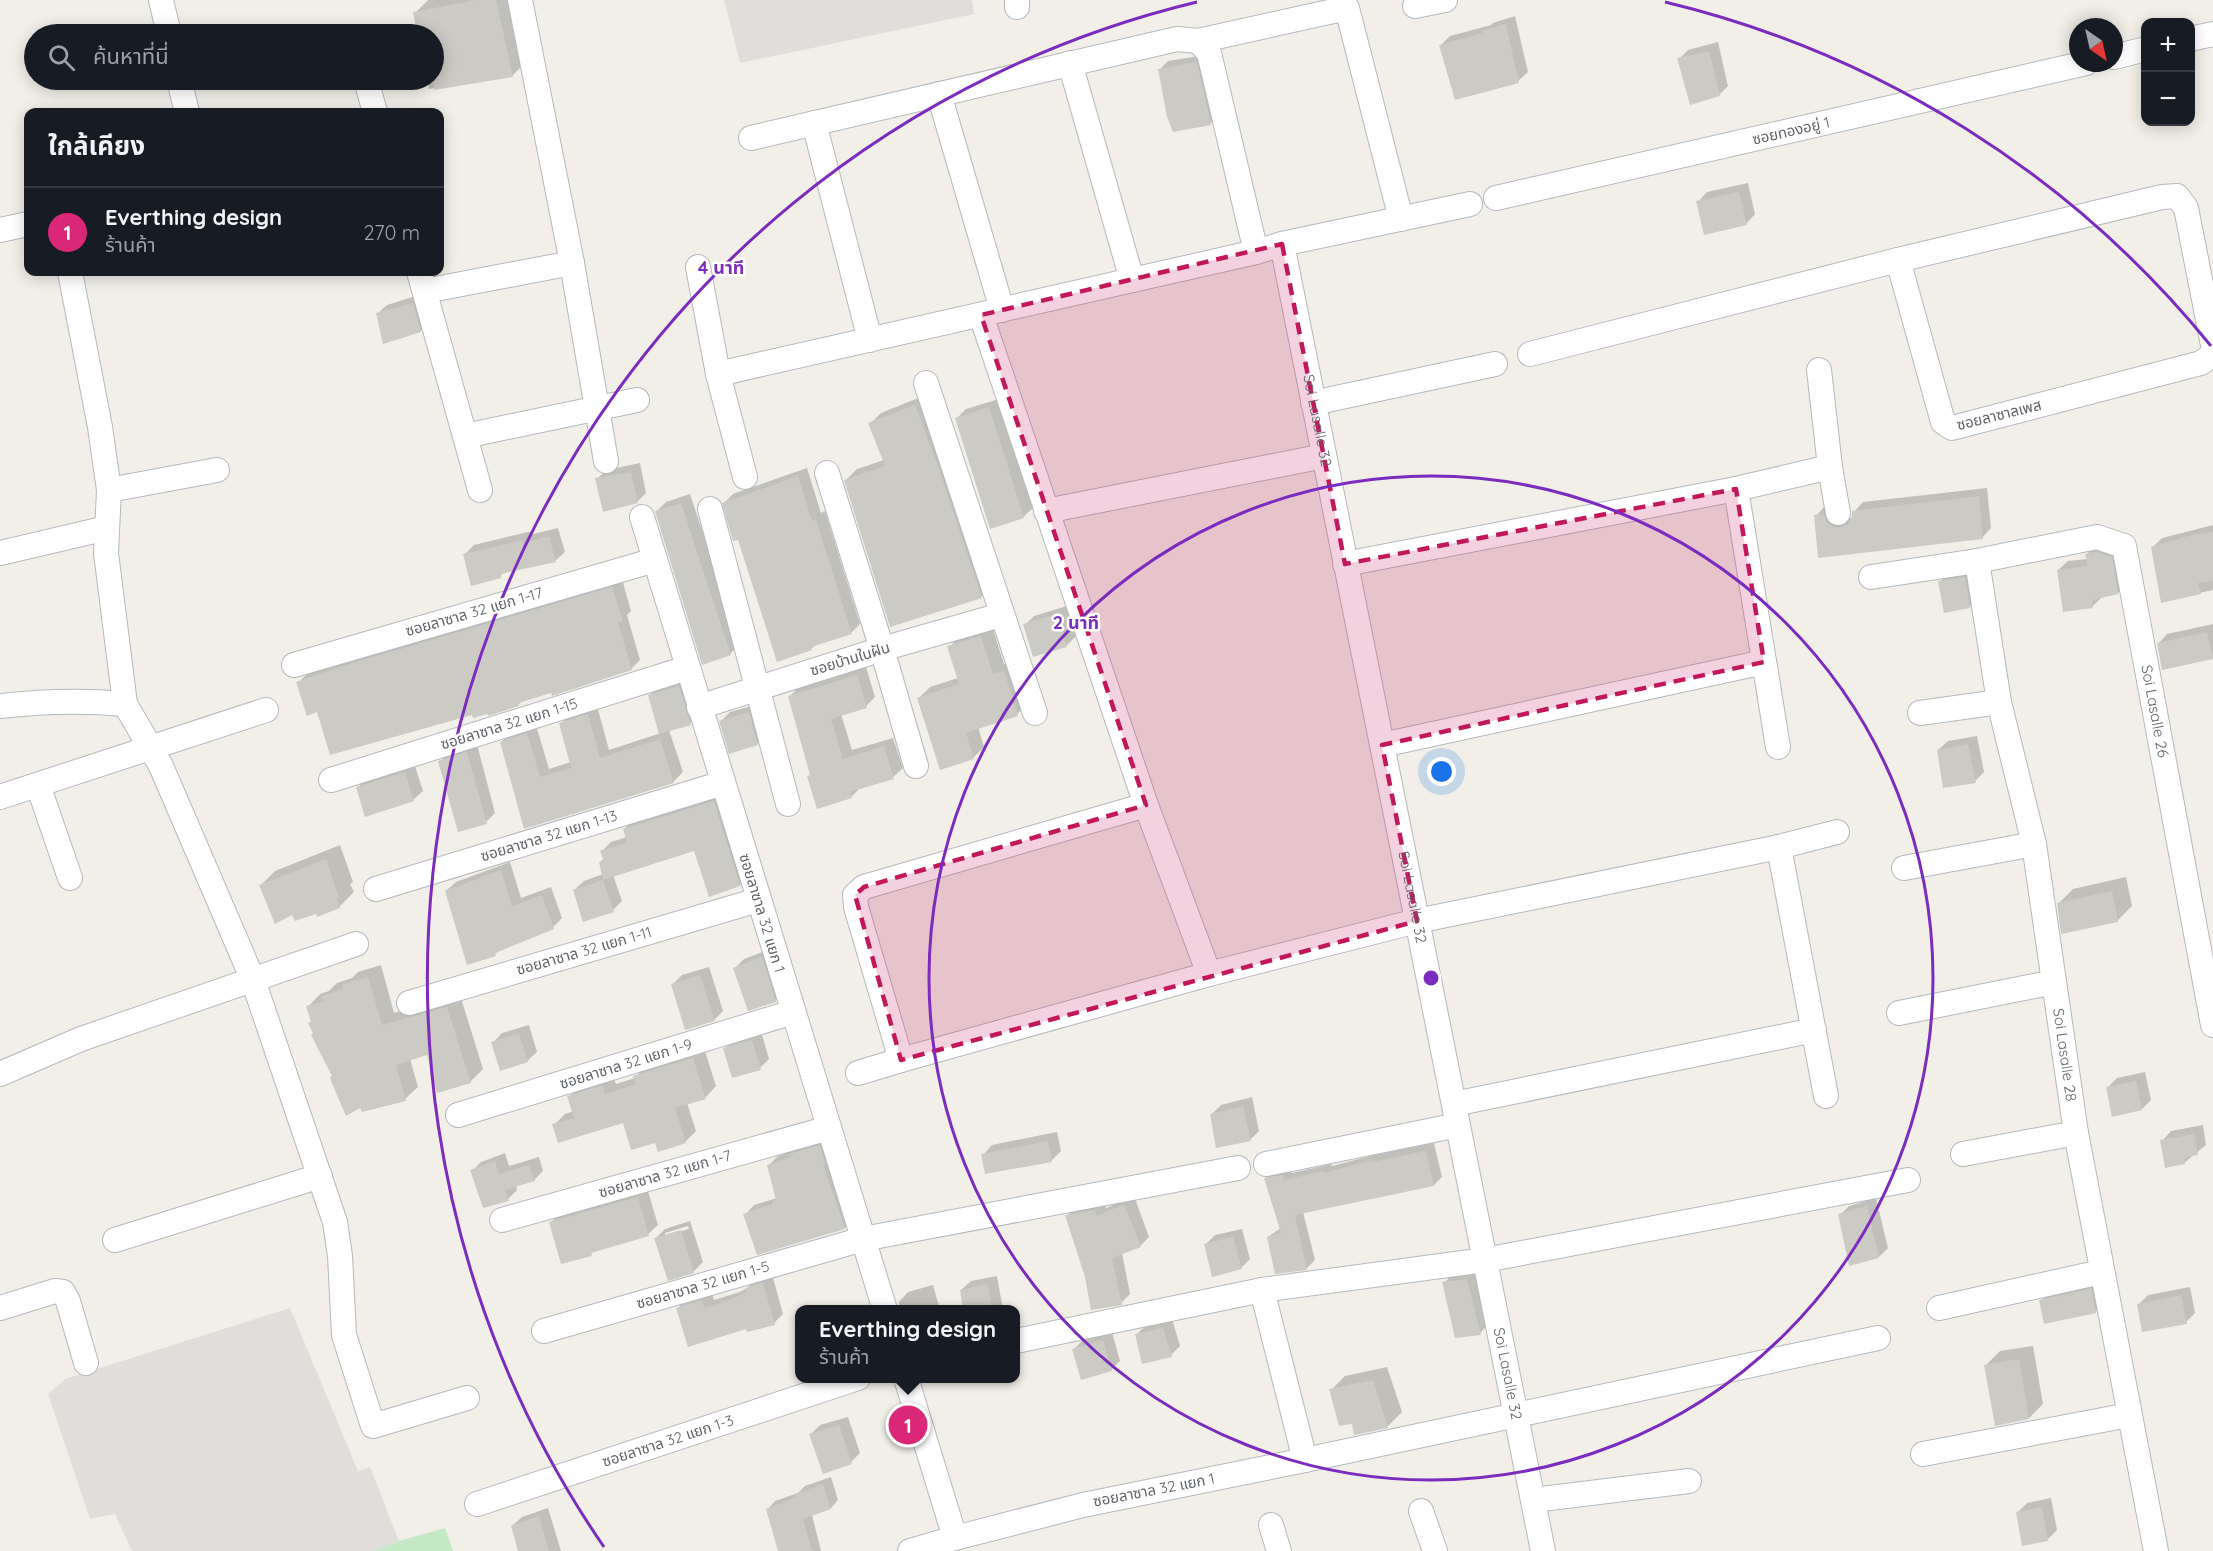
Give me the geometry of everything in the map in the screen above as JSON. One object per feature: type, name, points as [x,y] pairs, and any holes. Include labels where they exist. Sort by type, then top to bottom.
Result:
[{"type":"street","points":[[161,0],[167,24]]},
{"type":"street","points":[[520,0],[572,263],[606,461]]},
{"type":"street","points":[[1415,6],[1445,0]]},
{"type":"street","points":[[751,138],[1177,39],[1198,41],[1347,8],[1401,219]]},
{"type":"street","points":[[2195,38],[2213,34]]},
{"type":"street","points":[[1198,41],[1209,53],[1256,252]]},
{"type":"street","points":[[2123,55],[2141,50]]},
{"type":"street","points":[[1070,63],[1132,280]]},
{"type":"street","name":"ซอยทองอยู่ 1","points":[[1496,198],[2069,67]]},
{"type":"street","points":[[182,90],[186,108]]},
{"type":"street","points":[[369,90],[374,108]]},
{"type":"street","points":[[939,94],[991,313],[1046,511],[1146,805],[1209,974]]},
{"type":"street","points":[[814,123],[870,340]]},
{"type":"street","points":[[1530,354],[1898,260],[2162,197],[2177,196],[2186,208],[2206,273],[2213,345]]},
{"type":"street","points":[[718,374],[1256,252],[1281,244],[1470,204]]},
{"type":"street","points":[[0,230],[24,225]]},
{"type":"street","name":"Soi Lasalle 32","points":[[1281,244],[1543,1551]]},
{"type":"street","name":"ซอยลาซาลเพส","points":[[1898,260],[1943,422],[1952,428],[2201,363],[2212,355],[2213,350]]},
{"type":"street","points":[[480,490],[422,281],[572,263]]},
{"type":"street","points":[[698,267],[718,374],[745,477]]},
{"type":"street","points":[[71,276],[100,427],[109,490],[106,554],[125,704],[161,766],[253,980],[339,1238],[344,1335],[373,1426],[467,1398]]},
{"type":"street","points":[[1313,403],[1495,364]]},
{"type":"street","points":[[1819,370],[1830,467],[1838,513]]},
{"type":"street","points":[[926,383],[1035,713]]},
{"type":"street","points":[[465,436],[637,399]]},
{"type":"street","points":[[1046,511],[1324,456]]},
{"type":"street","points":[[1346,564],[1736,489],[1830,467]]},
{"type":"street","points":[[109,490],[217,470]]},
{"type":"street","points":[[827,473],[916,766]]},
{"type":"street","points":[[1736,489],[1778,747]]},
{"type":"street","points":[[710,509],[788,804]]},
{"type":"street","name":"ซอยลาซาล 32 แยก 1","points":[[642,517],[883,1305]]},
{"type":"street","points":[[0,553],[107,528]]},
{"type":"street","name":"Soi Lasalle 26","points":[[1977,561],[2097,537],[2124,546],[2213,1025]]},
{"type":"street","name":"ซอยลาซาล 32 แยก 1-17","points":[[294,665],[655,560]]},
{"type":"street","points":[[1871,577],[1977,561]]},
{"type":"street","name":"Soi Lasalle 28","points":[[1977,561],[1999,702],[2034,844],[2076,1133],[2156,1551]]},
{"type":"street","name":"ซอยบ้านในฝัน","points":[[699,707],[882,649],[1001,615]]},
{"type":"street","points":[[1382,745],[1764,662]]},
{"type":"street","name":"ซอยลาซาล 32 แยก 1-15","points":[[331,780],[687,668]]},
{"type":"street","points":[[0,706],[42,701],[80,700],[125,704]]},
{"type":"street","points":[[1920,713],[1999,702]]},
{"type":"street","points":[[0,797],[266,710]]},
{"type":"street","name":"ซอยลาซาล 32 แยก 1-13","points":[[376,890],[723,783]]},
{"type":"street","points":[[38,785],[70,878]]},
{"type":"street","points":[[901,1060],[856,907],[855,894],[864,887],[1146,805]]},
{"type":"street","points":[[858,1073],[1209,974],[1417,921],[1779,847],[1837,832]]},
{"type":"street","points":[[1904,868],[2034,844]]},
{"type":"street","points":[[1779,847],[1826,1096]]},
{"type":"street","name":"ซอยลาซาล 32 แยก 1-11","points":[[409,1002],[758,900]]},
{"type":"street","points":[[0,1074],[81,1039],[356,944]]},
{"type":"street","points":[[1899,1013],[2054,982]]},
{"type":"street","name":"ซอยลาซาล 32 แยก 1-9","points":[[458,1115],[793,1012]]},
{"type":"street","points":[[1266,1164],[1456,1115],[1814,1030]]},
{"type":"street","name":"ซอยลาซาล 32 แยก 1-7","points":[[502,1220],[829,1128]]},
{"type":"street","points":[[1963,1154],[2076,1133]]},
{"type":"street","name":"ซอยลาซาล 32 แยก 1-5","points":[[544,1330],[863,1239],[1238,1168]]},
{"type":"street","points":[[115,1240],[320,1176]]},
{"type":"street","points":[[1020,1340],[1262,1290],[1485,1260],[1908,1180]]},
{"type":"street","points":[[1939,1308],[2101,1272]]},
{"type":"street","points":[[1262,1290],[1305,1460]]},
{"type":"street","points":[[0,1308],[55,1291],[63,1292],[68,1300],[86,1363]]},
{"type":"street","name":"ซอยลาซาล 32 แยก 1","points":[[912,1551],[1083,1504],[1305,1460],[1878,1338]]},
{"type":"street","name":"ซอยลาซาล 32 แยก 1-3","points":[[477,1504],[843,1383]]},
{"type":"street","points":[[908,1383],[955,1538]]},
{"type":"street","points":[[1923,1454],[2129,1415]]},
{"type":"street","points":[[1533,1500],[1689,1481]]},
{"type":"street","points":[[1421,1511],[1435,1551]]},
{"type":"street","points":[[1271,1525],[1279,1551]]},
{"type":"highlighted area","points":[[1282,244],[1345,564],[1736,489],[1764,662],[1382,745],[1417,921],[901,1060],[855,895],[864,887],[1146,805],[981,315]]},
{"type":"shaded area","points":[[724,0],[972,0],[974,14],[740,63]]},
{"type":"shaded area","points":[[290,1308],[358,1471],[370,1467],[399,1541],[375,1551],[132,1551],[115,1514],[90,1519],[48,1394],[65,1379]]},
{"type":"green space","points":[[445,1528],[453,1551],[375,1551],[399,1541]]},
{"type":"building","points":[[477,0],[496,0],[513,77],[444,88],[444,24],[415,24],[413,12]]},
{"type":"building","points":[[1506,24],[1519,83],[1455,100],[1439,45]]},
{"type":"building","points":[[1709,51],[1720,96],[1690,105],[1677,58]]},
{"type":"building","points":[[1197,62],[1211,125],[1173,132],[1167,117],[1158,69]]},
{"type":"building","points":[[1739,192],[1747,225],[1704,235],[1696,201]]},
{"type":"building","points":[[413,303],[421,332],[383,344],[376,313]]},
{"type":"building","points":[[915,405],[982,598],[890,627],[844,480],[885,466],[868,423]]},
{"type":"building","points":[[989,407],[1024,518],[990,529],[955,418]]},
{"type":"building","points":[[631,472],[638,503],[603,512],[595,478]]},
{"type":"building","points":[[798,476],[812,521],[816,520],[852,634],[811,647],[812,650],[777,662],[738,540],[733,541],[722,503]]},
{"type":"building","points":[[1979,496],[1983,539],[1818,558],[1814,515],[1824,514],[1827,523],[1840,527],[1848,524],[1852,511]]},
{"type":"building","points":[[681,503],[731,655],[702,665],[655,511]]},
{"type":"building","points":[[2213,532],[2213,581],[2198,583],[2201,594],[2161,603],[2151,547],[2195,534]]},
{"type":"building","points":[[549,536],[556,562],[500,574],[501,578],[471,586],[463,554]]},
{"type":"building","points":[[2096,552],[2112,557],[2118,594],[2092,600],[2093,608],[2063,612],[2057,570],[2088,566],[2085,554]]},
{"type":"building","points":[[1965,577],[1970,608],[1944,613],[1938,581]]},
{"type":"building","points":[[612,587],[623,621],[618,623],[632,670],[552,696],[551,693],[518,703],[519,706],[488,716],[487,714],[473,718],[472,715],[330,755],[317,712],[307,716],[296,682]]},
{"type":"building","points":[[1058,614],[1067,647],[1033,657],[1023,624]]},
{"type":"building","points":[[2207,632],[2213,659],[2162,670],[2157,643]]},
{"type":"building","points":[[981,636],[993,674],[1004,671],[1018,716],[966,733],[974,759],[940,770],[917,698],[959,684],[947,646]]},
{"type":"building","points":[[857,675],[867,708],[831,719],[843,759],[884,746],[894,779],[850,792],[852,798],[817,809],[788,696]]},
{"type":"building","points":[[679,686],[691,725],[659,734],[648,695]]},
{"type":"building","points":[[749,712],[758,745],[729,754],[719,721]]},
{"type":"building","points":[[588,714],[600,758],[660,739],[674,783],[524,829],[500,742],[527,733],[540,777],[571,768],[559,723]]},
{"type":"building","points":[[1968,744],[1976,783],[1943,788],[1937,750]]},
{"type":"building","points":[[467,752],[487,824],[458,832],[438,761]]},
{"type":"building","points":[[405,772],[414,801],[365,817],[356,787]]},
{"type":"building","points":[[714,801],[740,886],[709,897],[694,851],[603,880],[599,862],[604,861],[600,851],[627,842],[623,829]]},
{"type":"building","points":[[326,859],[340,908],[317,917],[316,914],[295,921],[292,915],[275,924],[259,885]]},
{"type":"building","points":[[501,870],[512,906],[542,895],[554,929],[495,953],[496,956],[467,965],[445,891]]},
{"type":"building","points":[[603,880],[614,912],[583,922],[573,890]]},
{"type":"building","points":[[2112,891],[2118,922],[2061,934],[2057,903]]},
{"type":"building","points":[[762,957],[776,1002],[748,1011],[733,968]]},
{"type":"building","points":[[700,975],[715,1021],[685,1030],[671,984]]},
{"type":"building","points":[[368,977],[382,1025],[447,1007],[471,1083],[437,1093],[427,1055],[396,1065],[406,1101],[362,1112],[360,1108],[346,1116],[331,1081],[332,1076],[311,1035],[313,1033],[308,1023],[311,1022],[306,1006],[323,1001],[322,996],[342,989],[343,984]]},
{"type":"building","points":[[519,1033],[528,1062],[500,1071],[491,1042]]},
{"type":"building","points":[[752,1040],[761,1070],[732,1078],[723,1048]]},
{"type":"building","points":[[693,1058],[706,1099],[675,1108],[686,1143],[658,1152],[655,1143],[631,1150],[623,1123],[558,1143],[552,1124],[574,1118],[567,1096],[603,1085],[605,1094],[636,1084],[633,1076]]},
{"type":"building","points":[[2136,1081],[2142,1110],[2112,1117],[2106,1087]]},
{"type":"building","points":[[1243,1106],[1251,1141],[1216,1148],[1210,1114]]},
{"type":"building","points":[[2194,1134],[2198,1155],[2184,1158],[2185,1164],[2165,1168],[2160,1140]]},
{"type":"building","points":[[1048,1141],[1052,1162],[985,1174],[981,1154]]},
{"type":"building","points":[[820,1145],[825,1164],[823,1165],[845,1229],[757,1255],[743,1214],[773,1204],[772,1201],[776,1200],[767,1165],[790,1157],[789,1154]]},
{"type":"building","points":[[1426,1151],[1434,1186],[1295,1215],[1307,1270],[1275,1274],[1267,1237],[1281,1233],[1264,1178],[1283,1175],[1284,1180],[1323,1171],[1324,1173],[1372,1160],[1372,1162]]},
{"type":"building","points":[[495,1161],[499,1174],[529,1165],[535,1181],[505,1190],[509,1201],[483,1208],[470,1170]]},
{"type":"building","points":[[638,1197],[649,1236],[561,1264],[549,1222]]},
{"type":"building","points":[[1124,1204],[1141,1247],[1112,1258],[1122,1305],[1091,1310],[1085,1277],[1065,1215],[1095,1210],[1097,1216]]},
{"type":"building","points":[[1867,1206],[1879,1258],[1849,1266],[1838,1214]]},
{"type":"building","points":[[681,1230],[694,1273],[668,1281],[654,1238]]},
{"type":"building","points":[[1233,1237],[1242,1269],[1212,1277],[1204,1244]]},
{"type":"building","points":[[1467,1279],[1481,1335],[1455,1338],[1442,1282]]},
{"type":"building","points":[[763,1283],[775,1325],[747,1332],[746,1329],[688,1347],[676,1308],[702,1300],[705,1308],[747,1292],[745,1288]]},
{"type":"building","points":[[988,1284],[991,1305],[962,1305],[960,1290]]},
{"type":"building","points":[[2091,1289],[2096,1313],[2044,1324],[2039,1300]]},
{"type":"building","points":[[2181,1295],[2187,1324],[2142,1332],[2137,1304]]},
{"type":"building","points":[[1163,1328],[1172,1357],[1142,1364],[1135,1334]]},
{"type":"building","points":[[1103,1340],[1112,1371],[1081,1380],[1072,1349]]},
{"type":"building","points":[[2019,1359],[2029,1419],[1995,1426],[1984,1365]]},
{"type":"building","points":[[1373,1380],[1388,1428],[1354,1435],[1352,1424],[1339,1426],[1329,1389]]},
{"type":"building","points":[[839,1425],[852,1464],[823,1474],[809,1434]]},
{"type":"building","points":[[823,1484],[831,1509],[803,1519],[812,1551],[778,1551],[766,1509],[796,1497],[795,1494]]},
{"type":"building","points":[[2042,1507],[2048,1541],[2022,1546],[2016,1512]]},
{"type":"building","points":[[539,1516],[549,1551],[518,1551],[511,1526]]},
{"type":"place","name":"Everthing design","points":[[908,1425]]}]
